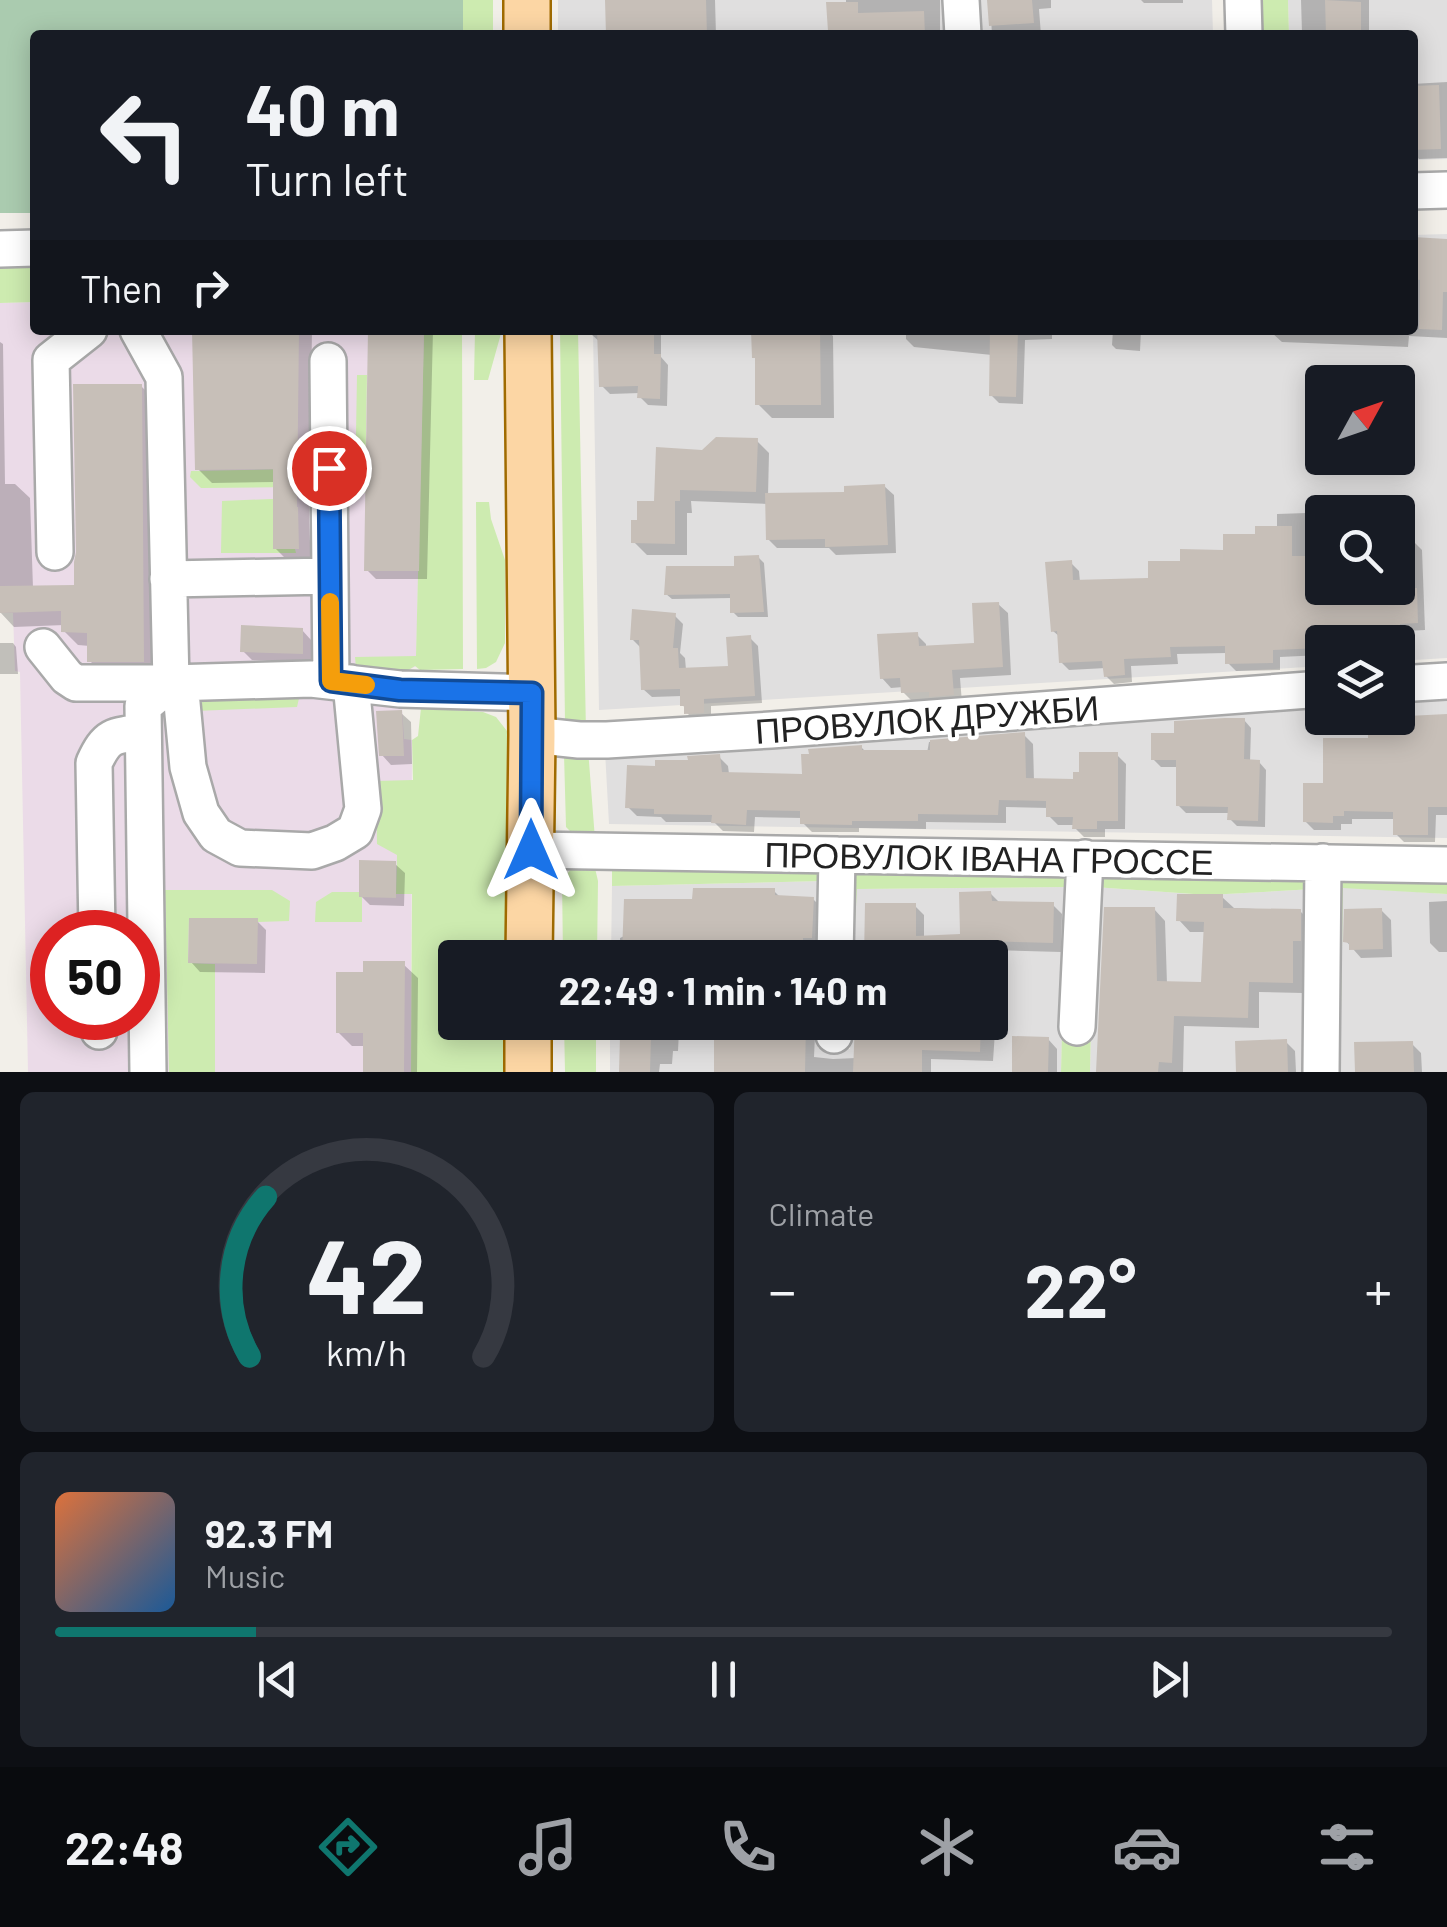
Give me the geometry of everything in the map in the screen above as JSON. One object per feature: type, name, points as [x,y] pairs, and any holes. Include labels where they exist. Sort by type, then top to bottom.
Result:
[{"type":"main road","points":[[526,0],[527,30]]},
{"type":"main road","points":[[528,335],[532,714],[529,940]]},
{"type":"main road","points":[[528,1040],[528,1072]]},
{"type":"street","points":[[962,0],[963,30]]},
{"type":"street","points":[[1243,0],[1244,30]]},
{"type":"street","points":[[1418,191],[1447,190]]},
{"type":"street","points":[[0,249],[30,248]]},
{"type":"street","points":[[55,552],[51,360],[83,335]]},
{"type":"street","points":[[141,335],[164,377],[168,579],[175,682],[188,767],[201,813],[216,835],[240,848],[312,851],[354,831],[363,808],[341,682],[330,576],[328,361]]},
{"type":"street","points":[[168,579],[330,576]]},
{"type":"street","points":[[43,647],[67,678],[76,682],[311,678],[341,682]]},
{"type":"street","points":[[1415,683],[1447,681]]},
{"type":"street","points":[[148,1072],[142,706],[175,682]]},
{"type":"street","name":"ПРОВУЛОК ДРУЖБИ","points":[[341,682],[532,714],[579,740],[770,730],[1305,690]]},
{"type":"street","points":[[97,910],[94,763],[103,744],[114,735],[143,733]]},
{"type":"street","name":"ПРОВУЛОК ІВАНА ГРОССЕ","points":[[531,850],[1447,865]]},
{"type":"street","points":[[836,940],[837,855]]},
{"type":"street","points":[[1077,1027],[1085,858]]},
{"type":"street","points":[[1321,1072],[1323,862]]},
{"type":"shaded area","points":[[558,0],[951,0],[953,30],[558,30]]},
{"type":"shaded area","points":[[973,0],[1212,0],[1213,30],[973,30]]},
{"type":"shaded area","points":[[1288,0],[1447,0],[1447,159],[1418,160],[1418,30],[1289,30]]},
{"type":"shaded area","points":[[1447,234],[1447,658],[1415,660],[1415,625],[1305,625],[1305,667],[599,710],[593,335],[1418,335],[1418,235]]},
{"type":"shaded area","points":[[30,302],[30,335],[424,335],[416,666],[400,675],[404,739],[412,740],[411,1072],[28,1072],[20,672],[15,671],[13,613],[0,613],[0,303]]},
{"type":"shaded area","points":[[1447,691],[1447,838],[609,824],[605,751],[1305,701],[1305,735],[1415,735],[1415,693]]},
{"type":"shaded area","points":[[823,881],[821,940],[611,940],[612,886]]},
{"type":"shaded area","points":[[1067,887],[1061,1072],[610,1072],[610,1040],[818,1040],[818,1048],[850,1049],[850,1040],[1008,1040],[1008,940],[854,940],[856,889]]},
{"type":"shaded area","points":[[1094,887],[1208,895],[1315,889],[1310,1072],[1090,1072]]},
{"type":"shaded area","points":[[1343,887],[1447,894],[1447,1072],[1340,1072]]},
{"type":"green space","points":[[0,0],[463,0],[463,30],[30,30],[30,213],[0,213]]},
{"type":"green space","points":[[463,0],[493,0],[493,30],[463,30]]},
{"type":"green space","points":[[1253,0],[1288,0],[1289,30],[1254,30]]},
{"type":"green space","points":[[30,261],[30,302],[0,303],[0,263]]},
{"type":"green space","points":[[424,335],[462,335],[463,669],[420,670],[415,666],[400,675],[356,668],[355,657],[416,656]]},
{"type":"green space","points":[[475,335],[501,335],[488,380],[474,380]]},
{"type":"green space","points":[[560,335],[578,335],[586,731],[565,722]]},
{"type":"green space","points":[[357,375],[367,375],[365,493],[355,492]]},
{"type":"green space","points":[[297,469],[298,481],[292,487],[201,488],[190,477],[191,471]]},
{"type":"green space","points":[[295,498],[295,507],[273,508],[273,548],[295,549],[296,553],[221,553],[222,501]]},
{"type":"green space","points":[[476,502],[489,502],[505,560],[505,643],[496,662],[477,669]]},
{"type":"green space","points":[[300,694],[297,707],[195,711],[199,700]]},
{"type":"green space","points":[[421,708],[483,712],[496,717],[507,731],[506,940],[438,940],[438,1040],[505,1040],[505,1072],[411,1072],[412,894],[396,894],[397,855],[377,844],[376,781],[413,780],[412,740],[418,736]]},
{"type":"green space","points":[[588,749],[595,839],[577,838],[566,827],[564,754]]},
{"type":"green space","points":[[594,864],[598,881],[597,940],[563,940],[562,880],[572,868]]},
{"type":"green space","points":[[612,867],[817,867],[827,874],[822,881],[612,886]]},
{"type":"green space","points":[[855,867],[1320,877],[1314,889],[1208,895],[1094,887],[1090,1072],[1061,1072],[1066,887],[857,889],[854,940],[843,940],[844,877]]},
{"type":"green space","points":[[1347,878],[1447,879],[1447,894],[1343,888],[1340,1072],[1335,1072],[1333,892]]},
{"type":"green space","points":[[165,890],[272,890],[290,901],[289,921],[189,918],[188,963],[215,964],[215,1072],[169,1072]]},
{"type":"green space","points":[[332,892],[359,892],[362,922],[315,922],[316,902]]},
{"type":"green space","points":[[564,1040],[596,1040],[596,1072],[565,1072]]},
{"type":"building","points":[[605,0],[706,0],[707,30],[606,30]]},
{"type":"building","points":[[987,0],[1032,0],[1034,23],[989,26]]},
{"type":"building","points":[[1325,0],[1361,2],[1361,30],[1326,30]]},
{"type":"building","points":[[826,2],[858,2],[858,13],[924,11],[925,30],[828,30]]},
{"type":"building","points":[[1439,85],[1441,149],[1418,150],[1418,86]]},
{"type":"building","points":[[1418,237],[1447,239],[1442,330],[1419,329]]},
{"type":"building","points":[[192,335],[299,335],[299,549],[273,549],[273,469],[195,470]]},
{"type":"building","points":[[368,335],[424,335],[419,571],[364,571]]},
{"type":"building","points":[[597,335],[654,335],[654,354],[661,354],[660,399],[637,398],[638,386],[599,387]]},
{"type":"building","points":[[751,335],[820,335],[821,405],[755,405]]},
{"type":"building","points":[[990,335],[1018,335],[1016,397],[989,396]]},
{"type":"building","points":[[73,384],[142,384],[144,662],[87,662],[87,633],[61,632],[61,611],[0,613],[0,586],[74,585]]},
{"type":"building","points":[[716,437],[758,438],[756,492],[680,490],[680,501],[675,501],[675,544],[631,543],[631,520],[637,520],[637,501],[654,501],[656,447],[702,450]]},
{"type":"building","points":[[885,484],[888,545],[825,547],[825,539],[766,540],[765,493],[844,492],[844,486]]},
{"type":"building","points":[[1255,526],[1292,526],[1292,556],[1305,556],[1305,605],[1415,605],[1417,588],[1418,623],[1305,625],[1305,649],[1273,650],[1273,663],[1225,664],[1225,646],[1170,647],[1171,657],[1124,659],[1125,675],[1104,677],[1102,661],[1059,663],[1057,631],[1051,632],[1045,562],[1072,560],[1073,580],[1148,578],[1148,561],[1180,561],[1180,549],[1223,550],[1223,534],[1255,534]]},
{"type":"building","points":[[759,555],[764,612],[730,613],[730,594],[664,595],[666,566],[734,566],[734,556]]},
{"type":"building","points":[[999,602],[1003,667],[952,670],[954,695],[901,693],[900,678],[880,679],[877,634],[918,632],[919,646],[974,643],[972,603]]},
{"type":"building","points":[[632,609],[676,613],[673,648],[678,648],[679,668],[728,666],[726,637],[751,635],[755,696],[704,699],[704,713],[684,714],[680,689],[641,690],[639,640],[630,640]]},
{"type":"building","points":[[241,625],[303,628],[303,654],[240,652]]},
{"type":"building","points":[[402,710],[404,756],[379,756],[376,711]]},
{"type":"building","points":[[1447,714],[1447,807],[1428,807],[1428,835],[1393,835],[1393,812],[1344,811],[1344,816],[1333,816],[1333,823],[1303,822],[1303,783],[1323,783],[1323,738],[1415,735],[1415,716]]},
{"type":"building","points":[[1245,718],[1244,759],[1260,760],[1258,821],[1227,820],[1228,807],[1176,806],[1176,760],[1151,760],[1151,733],[1174,733],[1174,721]]},
{"type":"building","points":[[1025,732],[1026,778],[1073,779],[1073,772],[1079,772],[1079,752],[1118,752],[1118,821],[1097,821],[1097,829],[1072,829],[1073,817],[1046,817],[1046,801],[999,800],[998,815],[918,814],[918,821],[852,821],[852,825],[800,824],[800,811],[747,810],[746,825],[711,823],[712,815],[654,814],[654,809],[625,808],[627,765],[655,766],[655,760],[688,760],[687,756],[720,754],[722,772],[802,774],[801,754],[809,754],[808,749],[862,745],[862,750],[930,750],[930,740]]},
{"type":"building","points":[[359,860],[396,861],[396,898],[359,897]]},
{"type":"building","points":[[693,888],[775,888],[775,895],[814,897],[812,938],[623,940],[624,899],[692,899]]},
{"type":"building","points":[[991,891],[992,901],[1054,902],[1053,943],[864,940],[865,903],[916,903],[916,936],[960,934],[959,892]]},
{"type":"building","points":[[1177,894],[1223,894],[1223,908],[1301,909],[1301,941],[1293,941],[1293,983],[1249,982],[1248,1018],[1174,1016],[1172,1063],[1159,1062],[1158,1072],[1096,1072],[1104,907],[1155,907],[1157,981],[1201,982],[1204,922],[1176,921]]},
{"type":"building","points":[[1382,908],[1383,949],[1349,950],[1349,943],[1343,942],[1344,909]]},
{"type":"building","points":[[189,918],[258,918],[257,964],[188,963]]},
{"type":"building","points":[[363,961],[405,961],[404,1072],[363,1072],[363,1033],[336,1033],[336,972],[363,972]]},
{"type":"building","points":[[1012,1036],[1049,1037],[1048,1072],[1012,1072]]},
{"type":"building","points":[[1287,1039],[1288,1072],[1236,1072],[1235,1041]]},
{"type":"building","points":[[620,1040],[651,1040],[650,1072],[619,1072]]},
{"type":"building","points":[[714,1040],[806,1040],[805,1072],[714,1072]]},
{"type":"building","points":[[854,1040],[980,1040],[980,1052],[922,1050],[922,1072],[853,1072]]},
{"type":"building","points":[[1413,1041],[1414,1072],[1355,1072],[1354,1042]]},
{"type":"slow traffic","points":[[330,602],[331,681],[366,685]]},
{"type":"route","points":[[329,468],[331,681],[400,690],[532,693],[531,850]]}]
